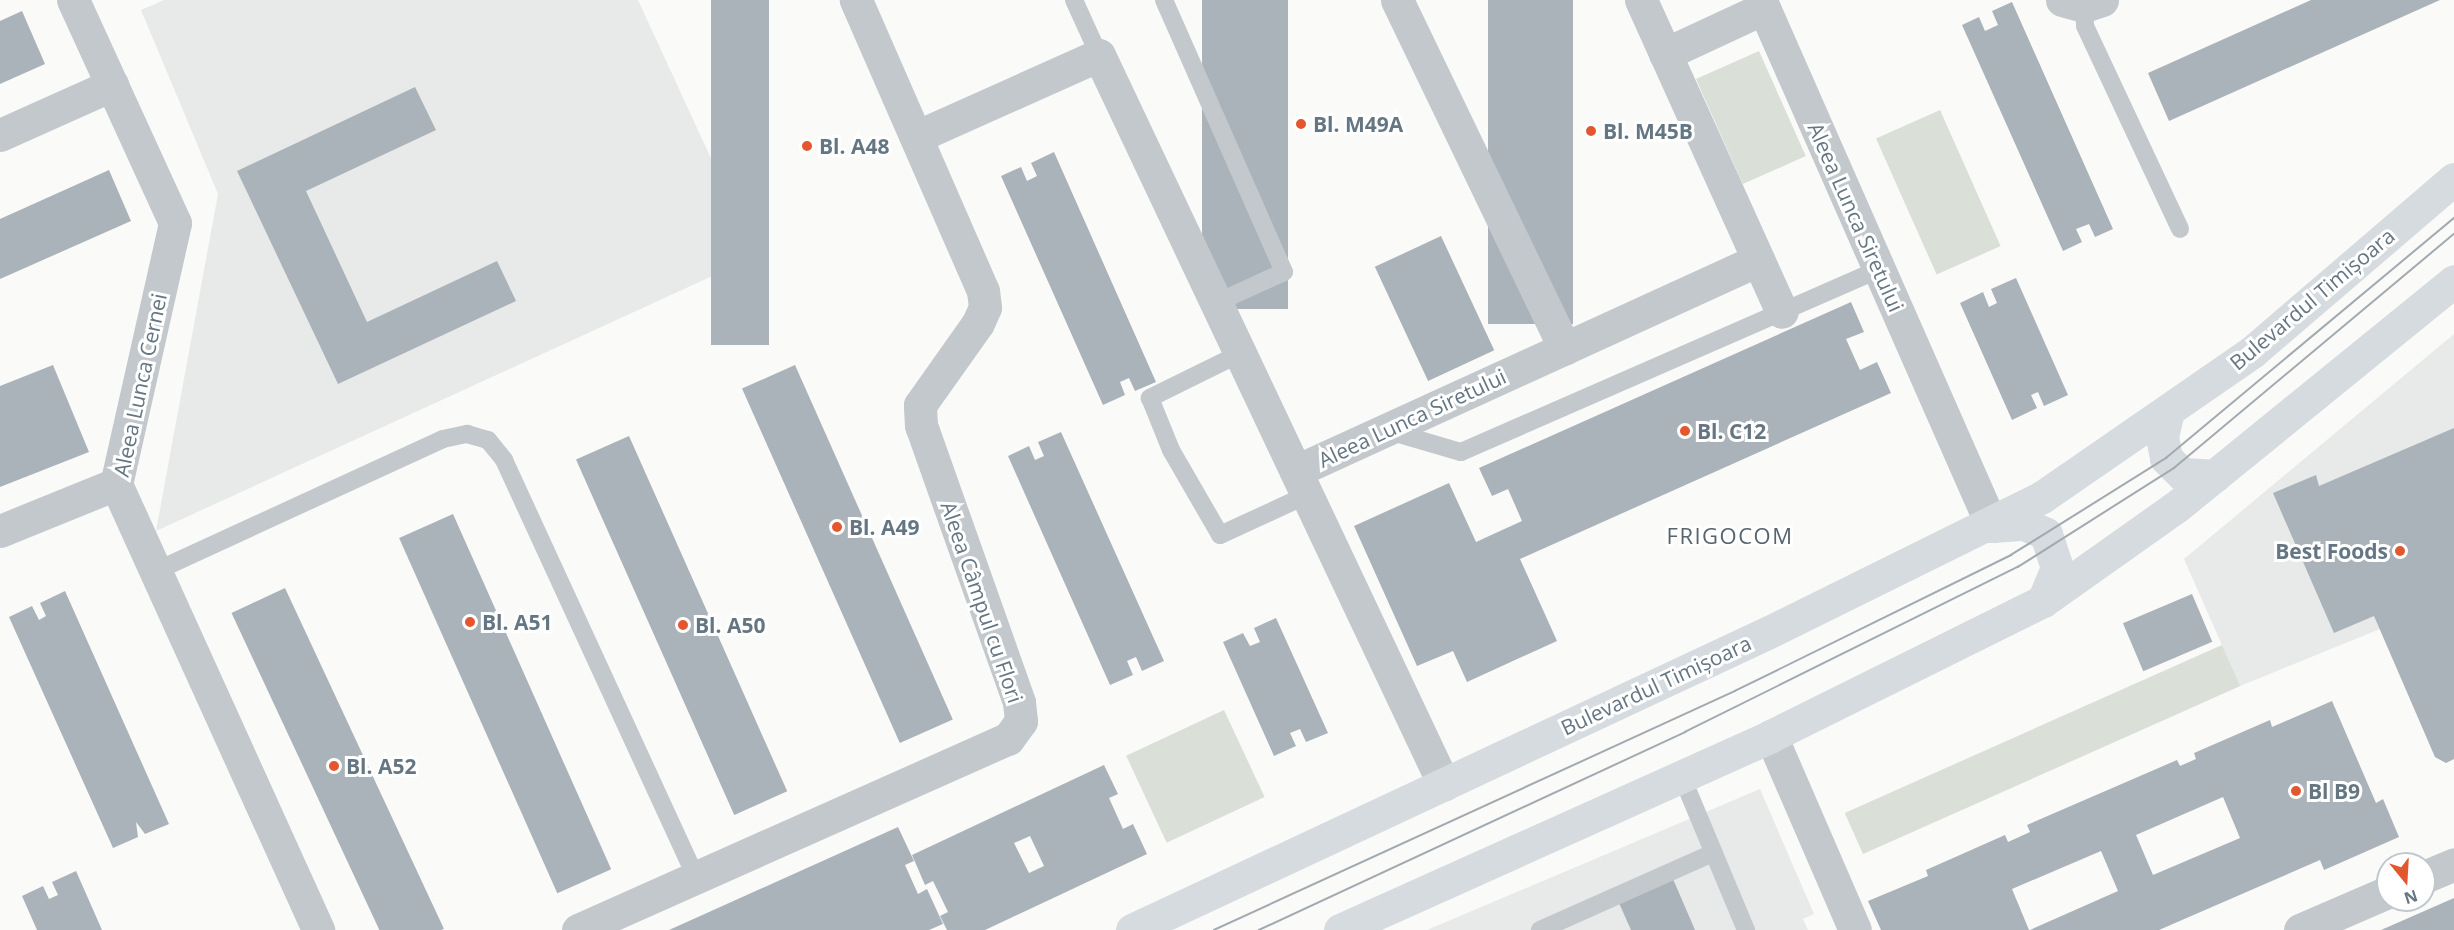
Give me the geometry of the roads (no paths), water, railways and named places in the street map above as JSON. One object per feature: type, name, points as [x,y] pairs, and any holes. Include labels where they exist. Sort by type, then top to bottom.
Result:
[{"type":"main road","name":"Bulevardul Timișoara","points":[[1132,930],[1992,526],[2089,470],[2167,415],[2305,310],[2454,179]]},
{"type":"main road","points":[[1340,930],[1771,736],[2043,602],[2214,476],[2454,280]]},
{"type":"main road","points":[[2167,415],[2162,436],[2166,458],[2182,474],[2214,476]]},
{"type":"main road","points":[[1992,526],[2024,524],[2046,534],[2057,568],[2043,602]]},
{"type":"street","name":"Aleea Lunca Cernei","points":[[73,0],[175,223],[117,484],[318,930]]},
{"type":"street","name":"Aleea Câmpul cu Flori","points":[[578,930],[1008,739],[1021,722],[1019,702],[921,426],[921,405],[985,307],[983,291],[918,136],[856,0]]},
{"type":"street","points":[[1397,0],[1565,348]]},
{"type":"street","points":[[1641,0],[1782,312]]},
{"type":"street","name":"Aleea Lunca Siretului","points":[[1665,54],[1774,4],[1878,270],[1992,526]]},
{"type":"street","points":[[918,136],[1099,55],[1444,785]]},
{"type":"street","points":[[0,135],[112,85]]},
{"type":"street","name":"Aleea Lunca Siretului","points":[[1303,483],[1384,429],[1758,260]]},
{"type":"street","points":[[0,531],[117,484]]},
{"type":"street","points":[[1771,736],[1855,930]]},
{"type":"street","points":[[2436,872],[2454,864]]},
{"type":"street","points":[[2300,930],[2338,921],[2376,899]]},
{"type":"lane","points":[[1074,0],[1099,55]]},
{"type":"lane","points":[[1164,0],[1284,272],[1216,303]]},
{"type":"lane","points":[[2083,2],[2085,26],[2180,229]]},
{"type":"lane","points":[[1384,429],[1461,452],[1878,270]]},
{"type":"lane","points":[[1241,353],[1150,398],[1162,431],[1220,535],[1303,483]]},
{"type":"lane","points":[[156,571],[443,440],[467,434],[488,440],[504,460],[696,877]]},
{"type":"lane","points":[[1682,777],[1746,930]]},
{"type":"lane","points":[[1540,930],[1713,853]]},
{"type":"tram line","points":[[1214,930],[1735,691],[2011,555],[2166,458],[2454,218]]},
{"type":"tram line","points":[[1259,930],[1685,732],[2018,567],[2174,468],[2454,234]]},
{"type":"place","name":"Bl. M49A","points":[[1301,124]]},
{"type":"place","name":"Bl. M45B","points":[[1591,131]]},
{"type":"place","name":"Bl. A48","points":[[807,146]]},
{"type":"place","name":"Bl. C12","points":[[1685,431]]},
{"type":"place","name":"Bl. A49","points":[[837,527]]},
{"type":"place","name":"Best Foods","points":[[2400,551]]},
{"type":"place","name":"Bl. A51","points":[[470,622]]},
{"type":"place","name":"Bl. A50","points":[[683,625]]},
{"type":"place","name":"Bl. A52","points":[[334,766]]},
{"type":"place","name":"Bl B9","points":[[2296,791]]},
{"type":"district","name":"FRIGOCOM","points":[[1730,536]]}]
